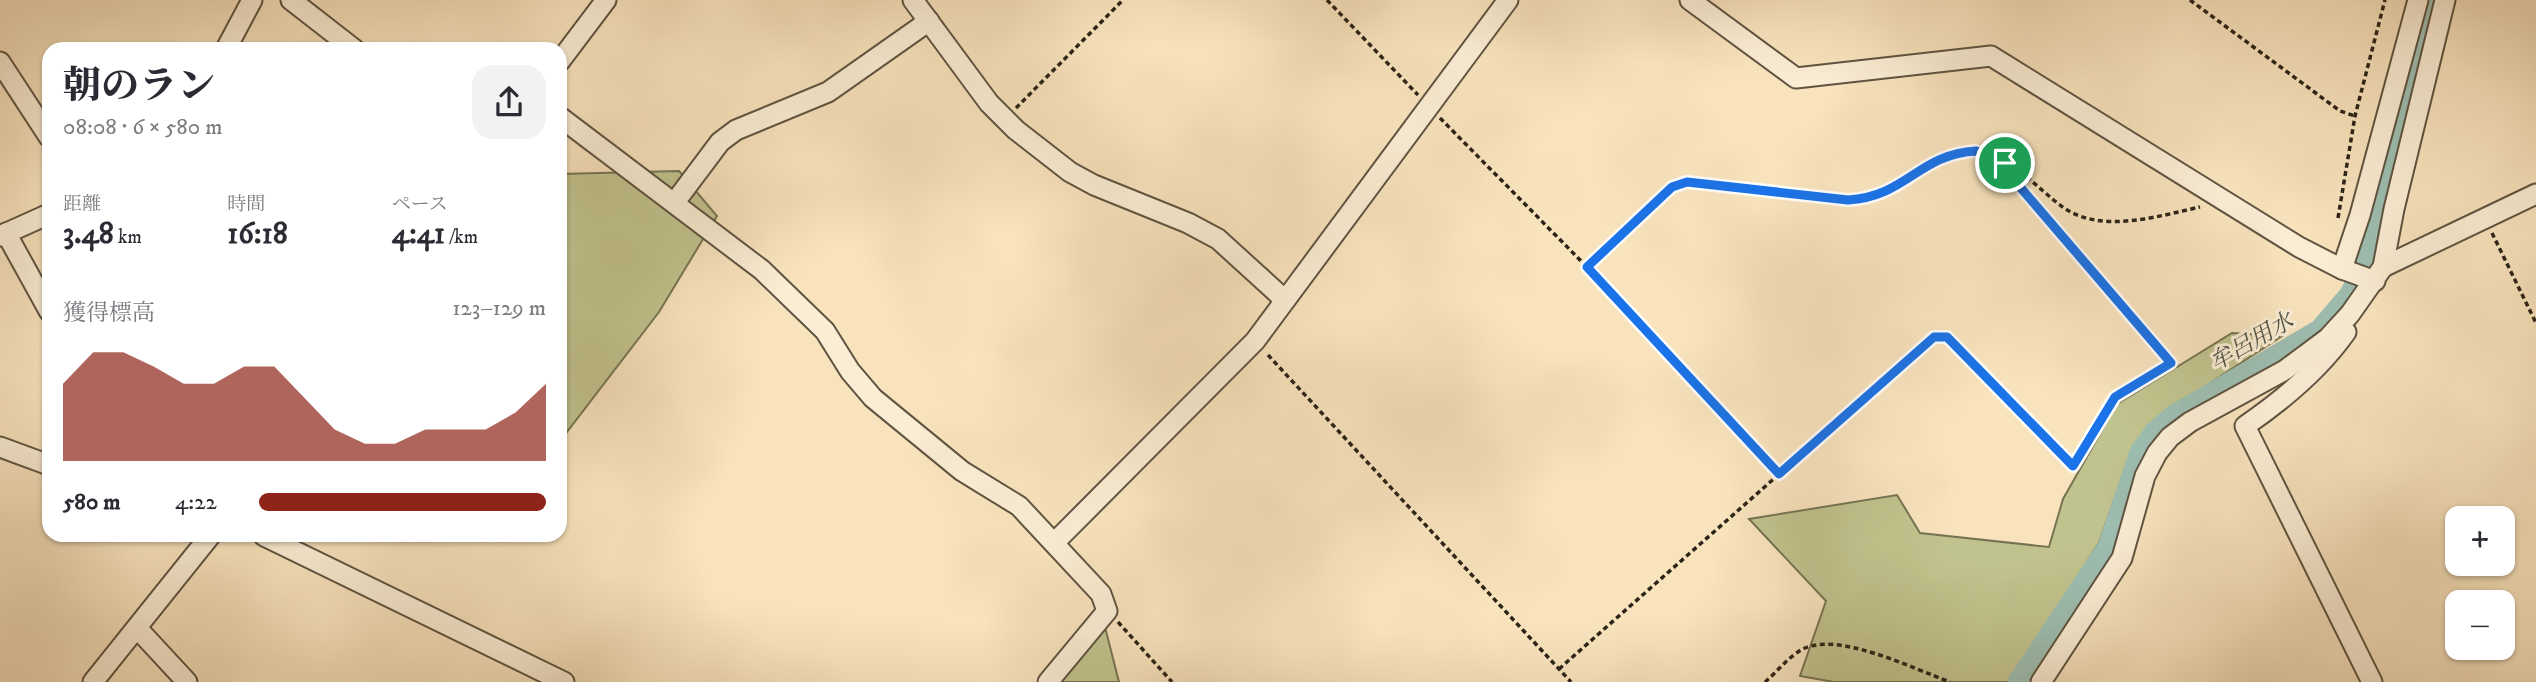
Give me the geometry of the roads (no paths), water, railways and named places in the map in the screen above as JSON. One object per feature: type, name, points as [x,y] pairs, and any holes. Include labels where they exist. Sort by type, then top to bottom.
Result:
[{"type":"street","points":[[230,42],[252,0]]},
{"type":"street","points":[[291,0],[345,42]]},
{"type":"street","points":[[567,52],[606,0]]},
{"type":"street","points":[[913,0],[989,103],[1070,172],[1218,239],[1285,300]]},
{"type":"street","points":[[1055,542],[1255,341],[1508,0]]},
{"type":"street","points":[[1690,0],[1796,78],[1991,56],[2216,196],[2363,274]]},
{"type":"street","points":[[2363,274],[2360,215],[2418,0]]},
{"type":"street","points":[[2372,682],[2245,426],[2331,353],[2350,326],[2350,314],[2363,274],[2394,209],[2445,0]]},
{"type":"street","points":[[675,202],[720,142],[736,130],[828,92],[929,21]]},
{"type":"street","points":[[0,62],[42,126]]},
{"type":"street","points":[[567,122],[762,270],[825,331],[850,371],[873,398],[962,471],[1019,506],[1101,594],[1107,611],[1048,682]]},
{"type":"street","points":[[2363,274],[2536,194]]},
{"type":"street","points":[[42,217],[3,235],[42,299]]},
{"type":"street","points":[[2041,682],[2122,558],[2145,476],[2157,453],[2190,422],[2286,370],[2328,338],[2350,314]]},
{"type":"street","points":[[0,447],[42,462]]},
{"type":"street","points":[[93,682],[206,542]]},
{"type":"street","points":[[276,542],[564,682]]},
{"type":"street","points":[[137,628],[187,682]]},
{"type":"waterway","name":"牟呂用水","points":[[2017,682],[2107,547],[2139,452],[2154,431],[2174,414],[2319,329],[2349,294],[2367,260],[2433,0]]}]
